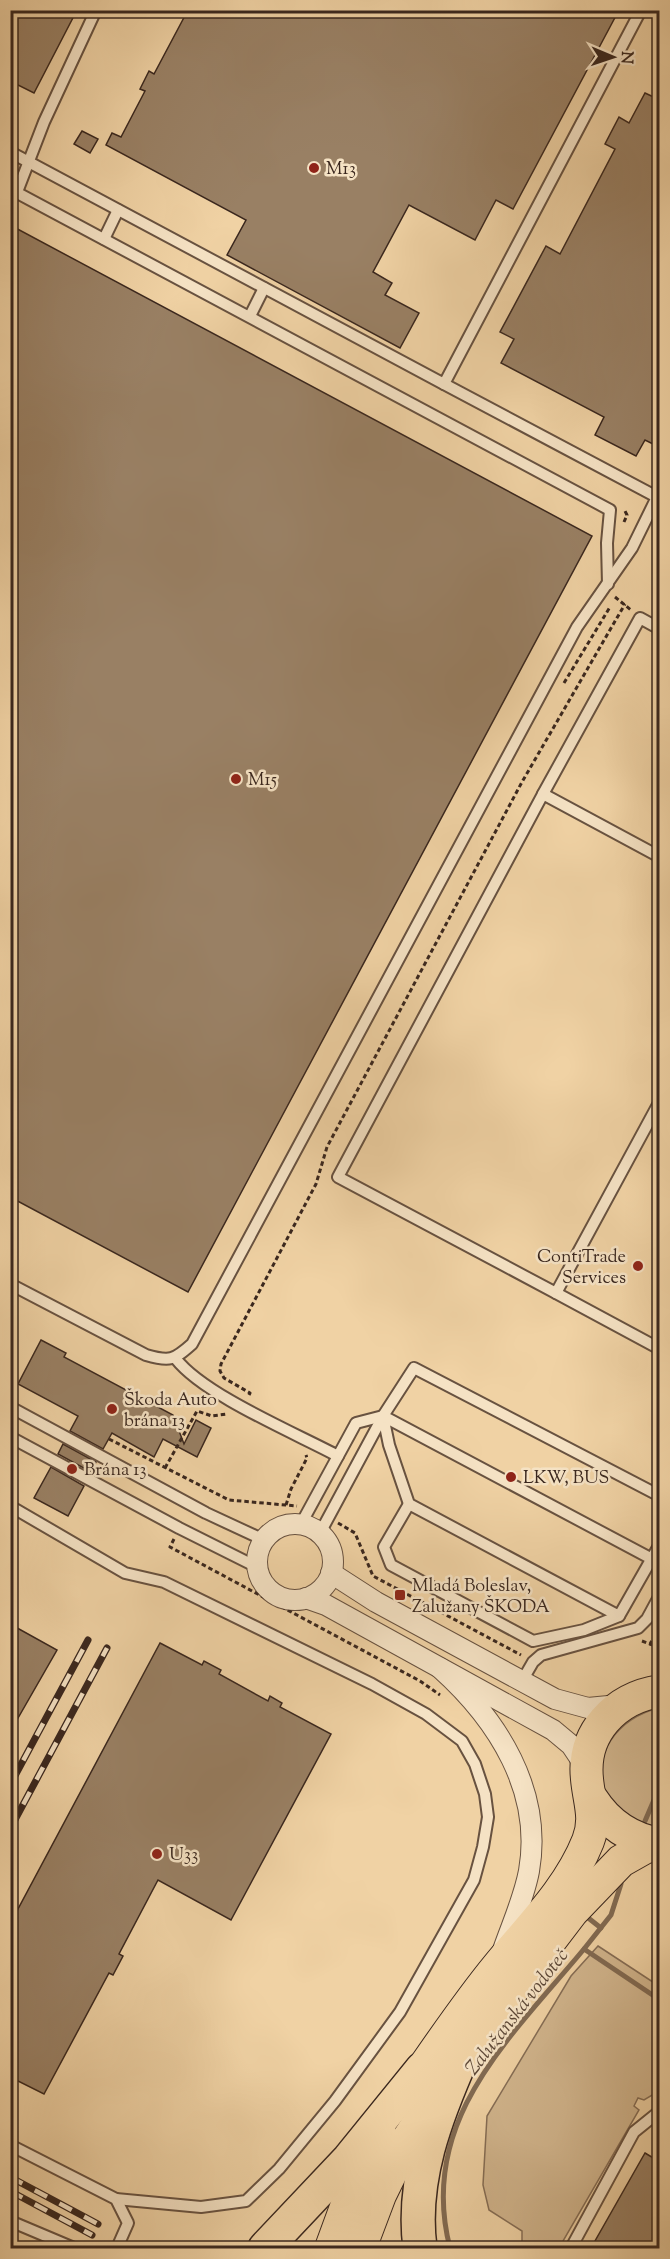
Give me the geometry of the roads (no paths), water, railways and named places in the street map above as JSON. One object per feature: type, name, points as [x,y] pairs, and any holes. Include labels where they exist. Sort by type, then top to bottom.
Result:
[{"type":"highway","points":[[420,2248],[418,2218],[423,2170],[435,2123],[463,2055]]},
{"type":"highway","points":[[265,2248],[349,2159],[422,2069]]},
{"type":"main road","points":[[331,2248],[353,2188],[378,2137],[422,2069],[497,1966],[561,1890],[580,1859],[592,1830],[589,1784],[595,1733],[620,1705],[638,1696],[659,1690]]},
{"type":"main road","points":[[589,1784],[619,1829],[658,1844]]},
{"type":"main road","points":[[360,2248],[380,2195],[406,2142],[434,2095],[463,2055],[572,1912],[621,1861],[644,1848],[658,1844]]},
{"type":"street","points":[[306,1598],[326,1584],[331,1573],[332,1551],[320,1533],[301,1524],[280,1527],[264,1540],[257,1558],[258,1567],[267,1587],[275,1594],[284,1598],[306,1598],[326,1605],[565,1738],[589,1784]]},
{"type":"street","points":[[331,1573],[376,1602],[555,1699],[578,1707],[599,1708],[620,1705]]},
{"type":"street","points":[[440,1668],[475,1704],[501,1741],[520,1773],[526,1792],[532,1833],[529,1872],[497,1966]]},
{"type":"lane","points":[[96,10],[44,122],[30,162],[14,190],[610,510],[607,543],[608,584]]},
{"type":"lane","points":[[444,384],[641,10]]},
{"type":"lane","points":[[10,152],[444,384],[658,494],[632,548],[577,627],[192,1344],[176,1359],[161,1359],[146,1355],[10,1284]]},
{"type":"lane","points":[[104,239],[118,210]]},
{"type":"lane","points":[[250,316],[264,288]]},
{"type":"lane","points":[[660,629],[640,618],[338,1177],[660,1349]]},
{"type":"lane","points":[[543,794],[660,857]]},
{"type":"lane","points":[[556,1293],[660,1101]]},
{"type":"lane","points":[[176,1359],[185,1370],[207,1386],[338,1456]]},
{"type":"lane","points":[[320,1533],[383,1416],[414,1368],[660,1496]]},
{"type":"lane","points":[[10,1407],[206,1513],[264,1540]]},
{"type":"lane","points":[[383,1416],[389,1445],[409,1504],[619,1616]]},
{"type":"lane","points":[[301,1524],[356,1423],[383,1416],[652,1559]]},
{"type":"lane","points":[[10,1437],[179,1528],[258,1567]]},
{"type":"lane","points":[[409,1504],[384,1547],[391,1565],[533,1641],[584,1630],[619,1616],[660,1544]]},
{"type":"lane","points":[[10,1506],[125,1573],[164,1582],[372,1684],[426,1714],[462,1741],[475,1764],[485,1794],[488,1817],[474,1880],[400,2012],[335,2101],[279,2169],[246,2201],[201,2206],[116,2199],[10,2145]]},
{"type":"lane","points":[[522,1682],[533,1662],[541,1655],[638,1628],[647,1618],[660,1595]]},
{"type":"lane","points":[[571,2248],[634,2132],[660,2111]]},
{"type":"lane","points":[[116,2199],[128,2223],[117,2248]]},
{"type":"lane","points":[[10,2221],[74,2248]]},
{"type":"waterway","points":[[645,1821],[660,1786]]},
{"type":"waterway","points":[[584,1949],[611,1915],[621,1884]]},
{"type":"waterway","points":[[587,1917],[601,1928]]},
{"type":"waterway","name":"Zalužanská vodoteč","points":[[450,2248],[443,2202],[447,2160],[458,2121],[477,2084],[500,2049],[527,2015],[584,1949],[660,2000]]},
{"type":"railway","points":[[10,1785],[88,1640]]},
{"type":"railway","points":[[10,1829],[107,1648]]},
{"type":"railway","points":[[10,2177],[98,2224]]},
{"type":"railway","points":[[10,2191],[92,2235]]},
{"type":"place","name":"M13","points":[[314,168]]},
{"type":"place","name":"M15","points":[[236,779]]},
{"type":"place","name":"ContiTrade Services","points":[[638,1266]]},
{"type":"place","name":"Škoda Auto brána 13","points":[[112,1409]]},
{"type":"place","name":"Brána 13","points":[[72,1469]]},
{"type":"place","name":"LKW, BUS","points":[[511,1477]]},
{"type":"place","name":"Mladá Boleslav, Zalužany ŠKODA","points":[[400,1595]]},
{"type":"place","name":"U33","points":[[157,1854]]}]
